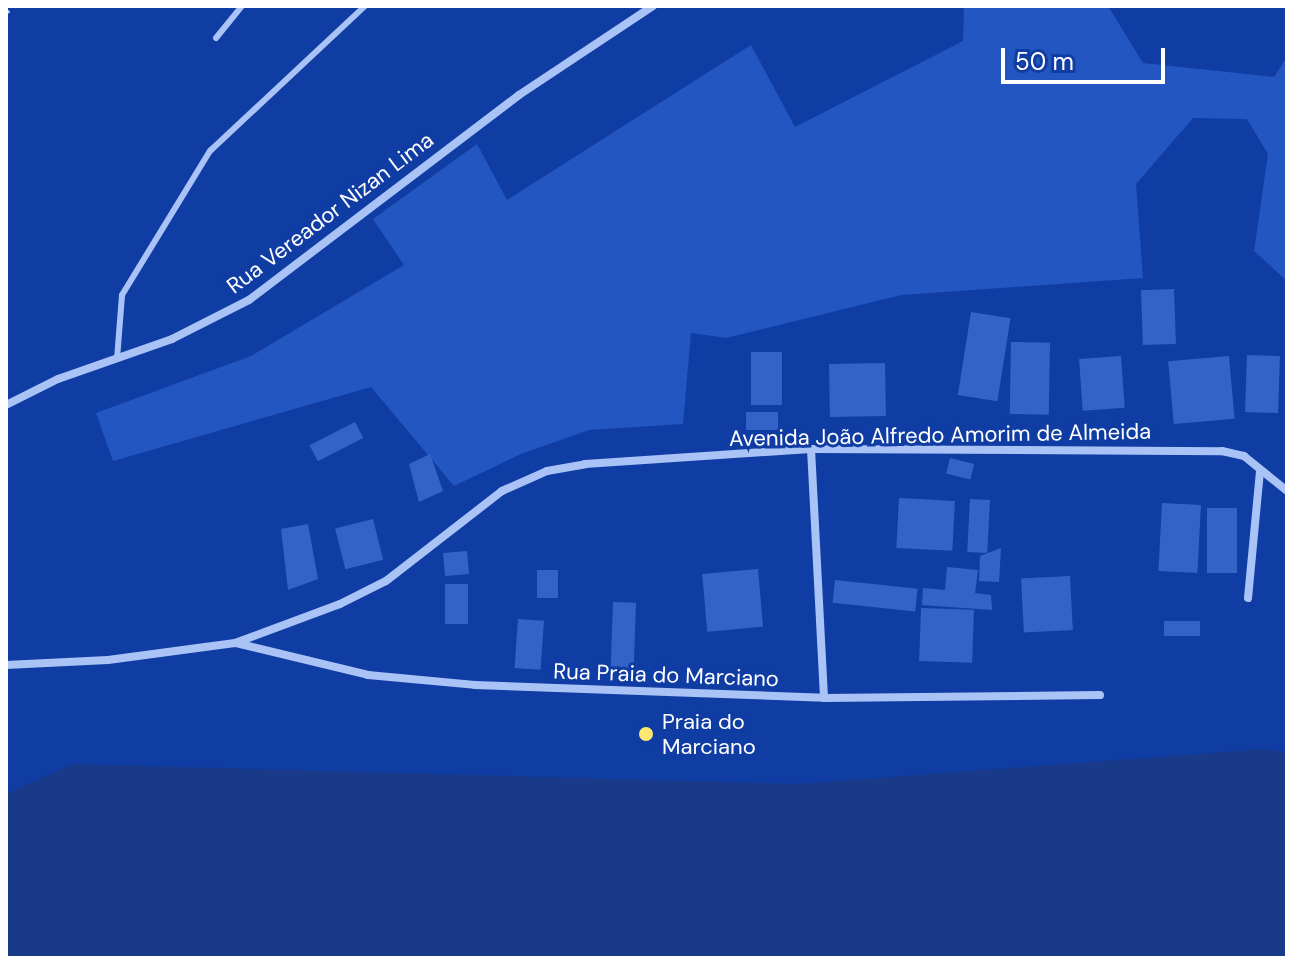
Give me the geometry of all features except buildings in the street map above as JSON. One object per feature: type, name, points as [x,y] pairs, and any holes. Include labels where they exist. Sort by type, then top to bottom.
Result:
[{"type":"street","name":"Rua Vereador Nizan Lima","points":[[6,405],[58,379],[117,359],[249,300],[519,95],[653,6]]},
{"type":"street","name":"Avenida João Alfredo Amorim de Almeida","points":[[6,665],[108,660],[235,643],[340,604],[386,581],[502,491],[547,471],[639,459],[811,449],[1222,451],[1244,456],[1287,491]]},
{"type":"street","points":[[811,449],[824,698]]},
{"type":"street","points":[[1248,598],[1260,471]]},
{"type":"street","name":"Rua Praia do Marciano","points":[[235,643],[368,675],[602,692],[824,698],[1100,695]]},
{"type":"lane","points":[[216,38],[242,6]]},
{"type":"lane","points":[[117,359],[122,295],[210,151],[365,6]]},
{"type":"path","points":[[6,13],[15,6]]},
{"type":"shaded area","points":[[964,6],[1108,6],[1143,63],[1274,77],[1287,57],[1287,281],[1254,251],[1268,154],[1247,119],[1193,118],[1136,184],[1143,278],[901,295],[726,338],[691,333],[683,424],[589,430],[521,454],[454,486],[371,387],[113,461],[96,413],[251,356],[404,265],[373,219],[477,144],[507,200],[751,45],[795,127],[963,41]]},
{"type":"shaded area","points":[[1265,749],[1287,752],[1287,958],[6,958],[6,794],[73,764],[797,784]]},
{"type":"place","name":"Praia do Marciano","points":[[646,734]]}]
